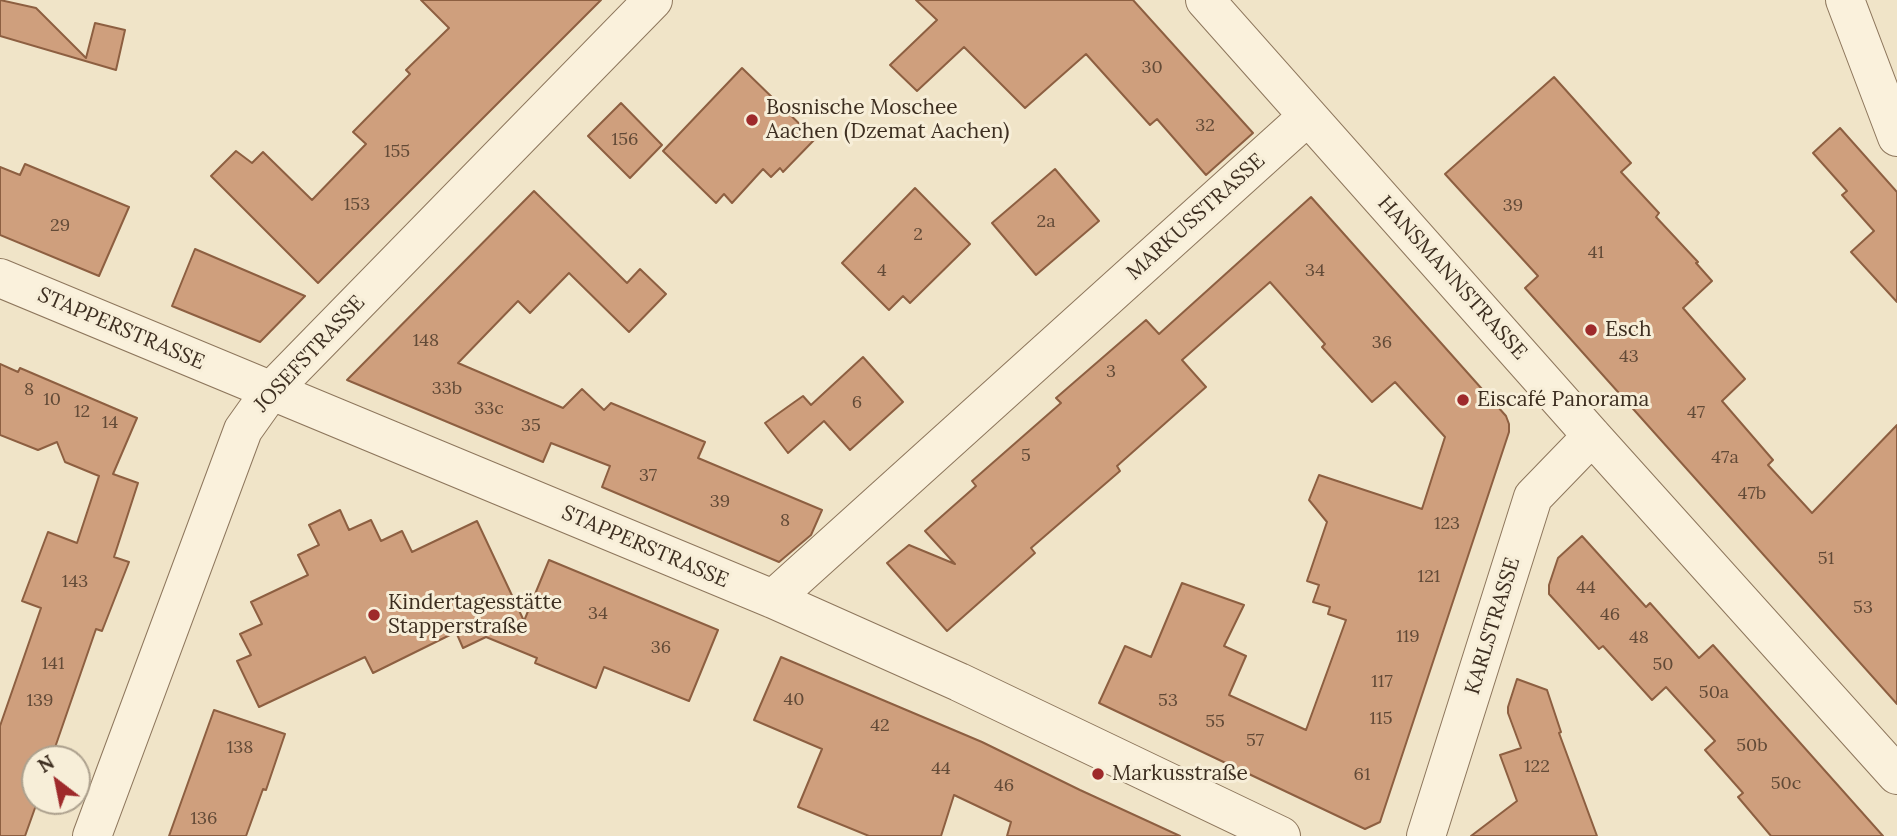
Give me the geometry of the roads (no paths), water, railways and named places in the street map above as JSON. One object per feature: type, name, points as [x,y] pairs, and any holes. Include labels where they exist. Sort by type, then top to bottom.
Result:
[{"type":"street","name":"JOSEFSTRASSE","points":[[92,836],[243,430],[270,392],[653,0]]},
{"type":"street","name":"HANSMANNSTRASSE","points":[[1205,0],[1897,775]]},
{"type":"street","points":[[1845,0],[1897,137]]},
{"type":"street","name":"MARKUSSTRASSE","points":[[773,599],[1308,116]]},
{"type":"street","name":"STAPPERSTRASSE","points":[[0,278],[773,599],[984,694],[1281,836]]},
{"type":"street","name":"KARLSTRASSE","points":[[1426,836],[1533,497],[1592,436]]},
{"type":"place","name":"Bosnische Moschee Aachen (Dzemat Aachen)","points":[[752,120]]},
{"type":"place","name":"Esch","points":[[1591,330]]},
{"type":"place","name":"Eiscafé Panorama","points":[[1463,400]]},
{"type":"place","name":"Kindertagesstätte Stapperstraße","points":[[374,615]]},
{"type":"place","name":"Markusstraße","points":[[1098,774]]}]
